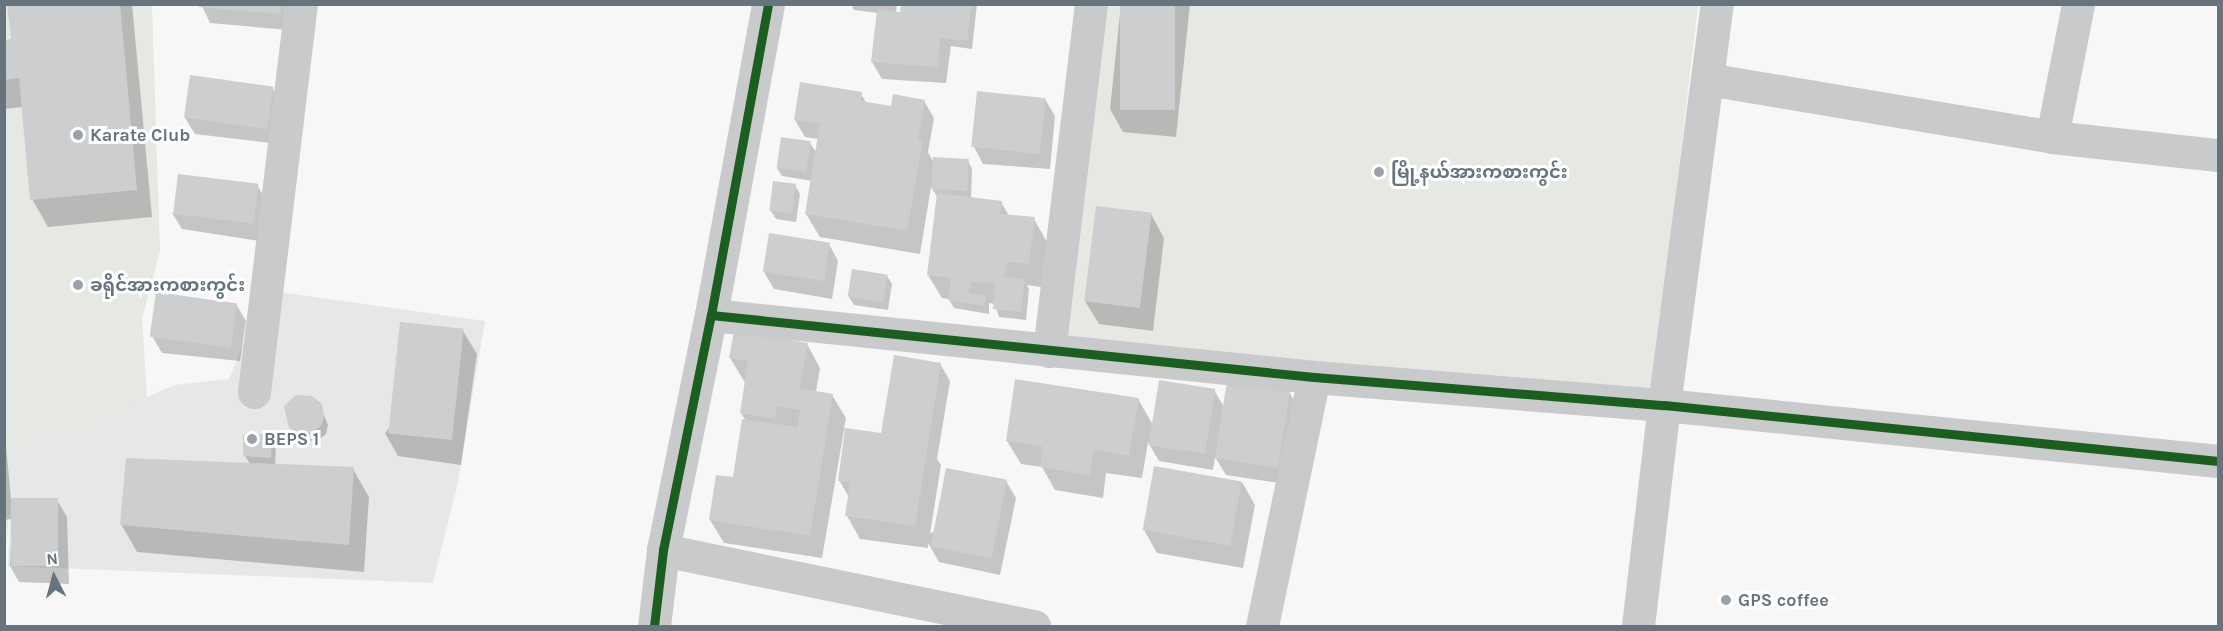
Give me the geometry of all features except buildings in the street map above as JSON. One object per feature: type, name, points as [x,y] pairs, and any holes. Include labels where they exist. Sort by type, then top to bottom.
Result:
[{"type":"street","points":[[254,392],[301,4]]},
{"type":"street","points":[[654,627],[663,550],[711,315],[768,4]]},
{"type":"street","points":[[1049,351],[1091,4]]},
{"type":"street","points":[[1638,627],[1664,405],[1717,4]]},
{"type":"street","points":[[2052,137],[2078,4]]},
{"type":"street","points":[[1707,79],[2052,137],[2218,155]]},
{"type":"street","points":[[711,315],[1314,377],[1664,405],[2218,461]]},
{"type":"street","points":[[1262,627],[1314,377]]},
{"type":"street","points":[[663,550],[1034,627]]},
{"type":"shaded area","name":"ခရိုင်အားကစားကွင်း","points":[[5,5],[152,5],[160,251],[142,319],[147,398],[67,434],[13,444],[5,559]]},
{"type":"shaded area","name":"မြို့နယ်အားကစားကွင်း","points":[[1101,5],[1698,5],[1652,395],[1059,339]]},
{"type":"shaded area","name":"BEPS 1","points":[[265,290],[485,321],[457,487],[433,583],[8,566],[13,444],[67,434],[174,385],[229,379]]},
{"type":"cycle path","points":[[654,626],[663,550],[711,315],[768,4]]},
{"type":"cycle path","points":[[711,315],[1314,377],[1664,405],[2218,461]]},
{"type":"place","name":"Karate Club","points":[[78,135]]},
{"type":"place","name":"မြို့နယ်အားကစားကွင်း","points":[[1379,172]]},
{"type":"place","name":"ခရိုင်အားကစားကွင်း","points":[[78,285]]},
{"type":"place","name":"BEPS 1","points":[[252,439]]},
{"type":"place","name":"GPS coffee","points":[[1726,600]]}]
